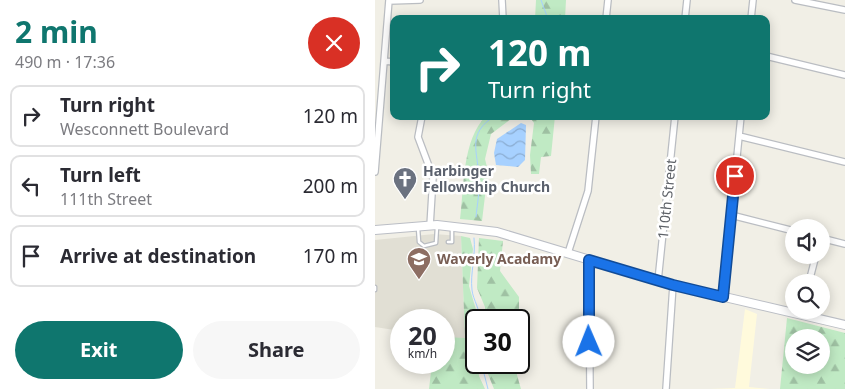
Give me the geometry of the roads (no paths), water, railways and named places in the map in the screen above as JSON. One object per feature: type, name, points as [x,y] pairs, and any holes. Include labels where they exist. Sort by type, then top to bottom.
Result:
[{"type":"street","points":[[375,172],[378,95],[384,61],[389,0],[420,0]]},
{"type":"street","points":[[502,0],[503,15]]},
{"type":"street","points":[[606,15],[608,0]]},
{"type":"street","points":[[685,15],[687,0]]},
{"type":"street","points":[[751,15],[753,0]]},
{"type":"street","points":[[795,0],[845,10]]},
{"type":"street","points":[[770,57],[845,75]]},
{"type":"street","points":[[384,61],[390,62]]},
{"type":"street","points":[[420,120],[418,137],[433,177],[434,226]]},
{"type":"street","points":[[568,253],[588,191],[596,120]]},
{"type":"street","name":"110th Street","points":[[658,281],[675,120]]},
{"type":"street","points":[[723,297],[741,120]]},
{"type":"street","points":[[739,136],[845,162]]},
{"type":"street","points":[[731,216],[785,229]]},
{"type":"street","points":[[375,230],[418,226],[452,226],[497,232],[658,281],[723,297],[785,309]]},
{"type":"street","points":[[830,240],[845,244]]},
{"type":"street","points":[[589,260],[590,389]]},
{"type":"street","points":[[666,389],[673,285]]},
{"type":"street","points":[[825,319],[845,325]]},
{"type":"lane","points":[[418,226],[419,242],[424,246],[436,243],[434,226]]},
{"type":"lane","points":[[447,242],[452,242],[452,226]]},
{"type":"water","points":[[521,123],[526,125],[525,160],[518,167],[496,165],[494,153],[497,139]]},
{"type":"waterway","points":[[541,0],[547,15]]},
{"type":"waterway","points":[[476,217],[479,193],[476,151],[477,136],[480,129],[489,120]]},
{"type":"waterway","points":[[474,238],[472,284],[478,309]]},
{"type":"waterway","points":[[484,374],[488,389]]},
{"type":"place","name":"Harbinger Fellowship Church","points":[[405,200]]},
{"type":"place","name":"Waverly Acadamy","points":[[419,280]]}]
